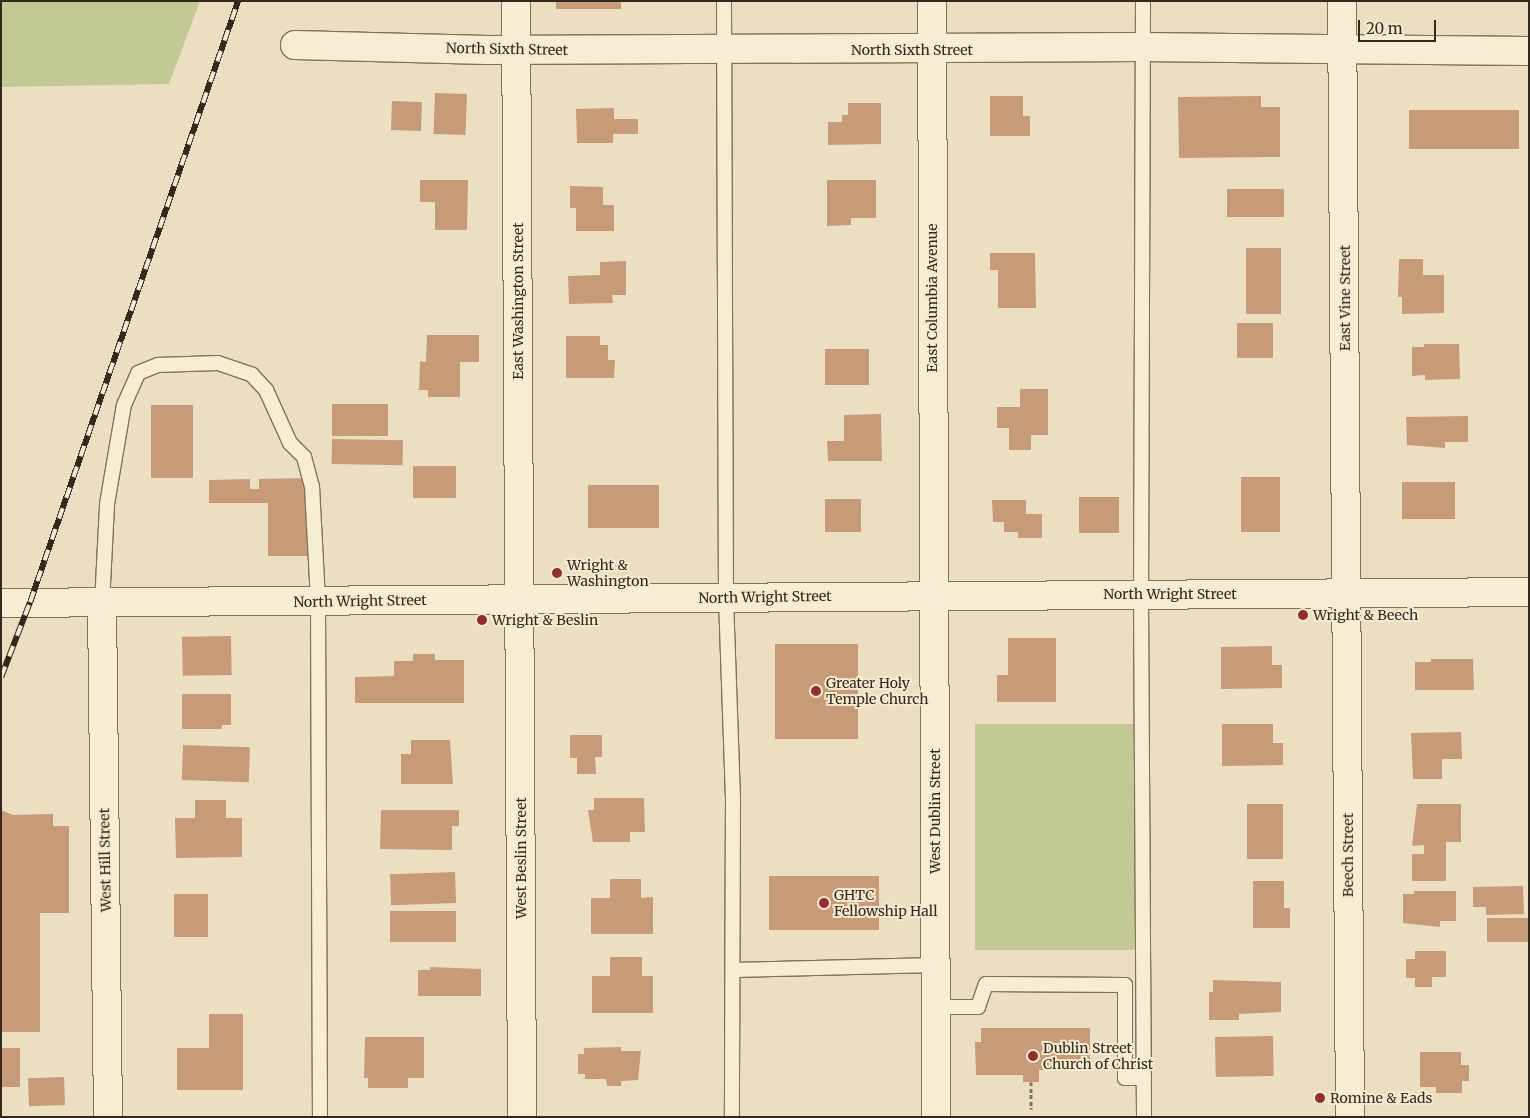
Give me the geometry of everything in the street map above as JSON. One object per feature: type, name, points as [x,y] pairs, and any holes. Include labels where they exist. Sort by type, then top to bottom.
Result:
[{"type":"street","name":"East Washington Street","points":[[516,1],[519,600]]},
{"type":"street","name":"East Columbia Avenue","points":[[932,1],[934,595]]},
{"type":"street","name":"East Vine Street","points":[[1342,1],[1347,594]]},
{"type":"street","name":"North Sixth Street","points":[[295,45],[516,50],[933,50],[1141,47],[1343,51],[1529,51]]},
{"type":"street","name":"North Wright Street","points":[[1,603],[102,604],[934,595],[1529,592]]},
{"type":"street","name":"Beech Street","points":[[1347,594],[1350,1117]]},
{"type":"street","name":"West Dublin Street","points":[[934,595],[936,1117]]},
{"type":"street","name":"West Beslin Street","points":[[519,600],[522,1117]]},
{"type":"street","name":"West Hill Street","points":[[102,604],[108,1117]]},
{"type":"lane","points":[[724,1],[726,598],[733,797],[732,1117]]},
{"type":"lane","points":[[1142,1],[1140,595],[1144,1117]]},
{"type":"lane","points":[[102,604],[107,504],[124,405],[138,373],[158,365],[218,363],[252,375],[266,390],[290,443],[304,457],[311,473],[318,602],[320,1117]]},
{"type":"lane","points":[[733,970],[936,965]]},
{"type":"lane","points":[[935,1007],[978,1007],[986,984],[1125,985],[1125,1078],[1144,1078]]},
{"type":"path","points":[[1031,1082],[1031,1109]]},
{"type":"green space","points":[[1,1],[200,1],[169,84],[1,87]]},
{"type":"green space","points":[[975,724],[1136,724],[1136,950],[975,950]]},
{"type":"building","points":[[556,1],[621,1],[621,9],[556,9]]},
{"type":"building","points":[[435,93],[467,94],[466,135],[434,134]]},
{"type":"building","points":[[990,96],[1023,96],[1023,116],[1030,116],[1030,136],[990,136]]},
{"type":"building","points":[[1261,96],[1261,107],[1280,107],[1280,157],[1179,158],[1178,97]]},
{"type":"building","points":[[392,101],[422,102],[421,131],[391,130]]},
{"type":"building","points":[[848,103],[881,103],[881,144],[828,145],[828,122],[842,122],[842,115],[848,115]]},
{"type":"building","points":[[614,108],[614,119],[638,119],[638,134],[613,134],[613,143],[577,143],[576,109]]},
{"type":"building","points":[[1409,110],[1519,110],[1519,149],[1409,149]]},
{"type":"building","points":[[420,180],[468,180],[467,230],[435,230],[435,202],[420,202]]},
{"type":"building","points":[[827,180],[876,180],[876,218],[851,218],[851,225],[827,226]]},
{"type":"building","points":[[570,186],[603,187],[603,205],[614,205],[614,231],[576,231],[576,208],[570,208]]},
{"type":"building","points":[[1227,189],[1284,189],[1284,217],[1227,217]]},
{"type":"building","points":[[1246,248],[1281,248],[1281,314],[1246,314]]},
{"type":"building","points":[[990,253],[1035,253],[1036,308],[998,308],[998,270],[990,270]]},
{"type":"building","points":[[1399,259],[1423,259],[1423,275],[1444,275],[1444,313],[1402,314],[1402,297],[1398,297]]},
{"type":"building","points":[[626,261],[626,295],[612,295],[613,303],[569,304],[568,276],[600,275],[600,262]]},
{"type":"building","points":[[1237,323],[1273,323],[1273,358],[1237,358]]},
{"type":"building","points":[[427,335],[479,335],[479,362],[460,362],[460,397],[428,397],[428,390],[419,390],[420,361],[426,362]]},
{"type":"building","points":[[566,336],[600,336],[600,345],[608,345],[608,360],[615,360],[614,378],[566,378]]},
{"type":"building","points":[[1424,344],[1459,344],[1460,379],[1425,380],[1425,375],[1412,376],[1412,347],[1424,347]]},
{"type":"building","points":[[825,349],[869,349],[869,385],[825,385]]},
{"type":"building","points":[[1020,389],[1048,389],[1048,435],[1031,435],[1031,450],[1009,450],[1009,428],[997,428],[997,407],[1020,407]]},
{"type":"building","points":[[332,404],[388,404],[388,436],[332,436]]},
{"type":"building","points":[[151,405],[193,405],[193,478],[151,478]]},
{"type":"building","points":[[881,414],[882,461],[828,461],[827,441],[844,441],[844,415]]},
{"type":"building","points":[[1468,416],[1468,442],[1445,442],[1445,448],[1407,445],[1406,417]]},
{"type":"building","points":[[332,439],[403,440],[403,465],[332,464]]},
{"type":"building","points":[[413,466],[456,466],[456,498],[413,498]]},
{"type":"building","points":[[1241,477],[1280,477],[1280,532],[1241,532]]},
{"type":"building","points":[[307,478],[308,556],[268,556],[268,503],[209,503],[209,480],[250,479],[250,489],[259,489],[259,479]]},
{"type":"building","points":[[1402,482],[1455,482],[1455,519],[1402,519]]},
{"type":"building","points":[[588,485],[659,485],[659,528],[588,528]]},
{"type":"building","points":[[1079,497],[1119,497],[1119,533],[1079,533]]},
{"type":"building","points":[[825,499],[861,499],[861,532],[825,532]]},
{"type":"building","points":[[992,500],[1026,500],[1026,514],[1042,514],[1042,538],[1018,538],[1018,532],[1004,532],[1004,522],[993,522]]},
{"type":"building","points":[[231,636],[232,675],[183,676],[182,637]]},
{"type":"building","points":[[1008,638],[1056,638],[1056,702],[997,702],[997,675],[1008,675]]},
{"type":"building","name":"Greater Holy Temple Church","points":[[775,644],[858,644],[858,739],[775,739]]},
{"type":"building","points":[[1272,646],[1272,665],[1282,665],[1282,688],[1221,689],[1221,647]]},
{"type":"building","points":[[413,654],[435,654],[435,660],[464,660],[464,703],[355,703],[355,677],[394,676],[394,661],[413,661]]},
{"type":"building","points":[[1431,659],[1473,659],[1474,690],[1415,690],[1415,662],[1431,662]]},
{"type":"building","points":[[182,694],[231,694],[231,725],[222,725],[222,729],[182,729]]},
{"type":"building","points":[[1222,724],[1273,724],[1273,743],[1283,743],[1283,765],[1222,766]]},
{"type":"building","points":[[1461,732],[1462,759],[1442,759],[1442,779],[1413,779],[1411,733]]},
{"type":"building","points":[[570,735],[602,735],[602,757],[595,757],[596,774],[577,774],[577,758],[570,758]]},
{"type":"building","points":[[411,740],[450,740],[453,784],[401,784],[401,754],[411,754]]},
{"type":"building","points":[[183,745],[250,747],[249,782],[182,780]]},
{"type":"building","points":[[594,798],[644,798],[645,832],[630,832],[630,842],[593,842],[588,810],[594,810]]},
{"type":"building","points":[[195,800],[226,800],[226,818],[242,818],[242,857],[176,858],[175,818],[195,818]]},
{"type":"building","points":[[1247,804],[1283,804],[1283,859],[1247,859]]},
{"type":"building","points":[[1417,804],[1461,804],[1461,842],[1446,842],[1446,881],[1412,881],[1412,854],[1424,854],[1424,845],[1412,846]]},
{"type":"building","points":[[1,810],[13,815],[53,814],[53,826],[69,826],[69,913],[40,913],[40,1032],[1,1032]]},
{"type":"building","points":[[381,810],[459,810],[459,826],[452,826],[452,850],[380,849]]},
{"type":"building","points":[[455,872],[456,903],[391,905],[390,874]]},
{"type":"building","name":"GHTC Fellowship Hall","points":[[769,876],[879,876],[879,930],[769,930]]},
{"type":"building","points":[[610,879],[641,879],[641,898],[653,897],[653,934],[591,934],[591,898],[610,898]]},
{"type":"building","points":[[1253,881],[1284,881],[1284,908],[1290,908],[1290,928],[1253,928]]},
{"type":"building","points":[[1523,886],[1524,914],[1486,915],[1486,907],[1473,907],[1473,887]]},
{"type":"building","points":[[1414,891],[1456,891],[1456,921],[1440,921],[1440,927],[1403,923],[1403,894],[1414,894]]},
{"type":"building","points":[[174,894],[208,894],[208,937],[174,937]]},
{"type":"building","points":[[390,911],[456,911],[456,942],[390,942]]},
{"type":"building","points":[[1487,918],[1529,918],[1529,942],[1487,942]]},
{"type":"building","points":[[1415,951],[1446,951],[1446,977],[1432,977],[1432,987],[1415,987],[1415,978],[1406,978],[1406,959],[1415,959]]},
{"type":"building","points":[[610,957],[642,957],[642,976],[653,976],[653,1013],[592,1013],[592,976],[610,976]]},
{"type":"building","points":[[430,967],[481,969],[481,996],[418,996],[418,970],[430,970]]},
{"type":"building","points":[[1213,980],[1281,982],[1281,1012],[1239,1014],[1239,1020],[1209,1020],[1209,992],[1213,992]]},
{"type":"building","points":[[209,1014],[243,1014],[243,1090],[177,1090],[177,1048],[209,1048]]},
{"type":"building","name":"Dublin Street Church of Christ","points":[[981,1028],[1090,1028],[1090,1070],[1039,1070],[1039,1082],[1023,1082],[1023,1075],[976,1075],[975,1042],[981,1042]]},
{"type":"building","points":[[1273,1036],[1274,1076],[1216,1077],[1215,1037]]},
{"type":"building","points":[[365,1037],[424,1037],[424,1078],[408,1078],[408,1088],[368,1088],[368,1078],[364,1078]]},
{"type":"building","points":[[621,1047],[621,1051],[641,1051],[638,1080],[621,1081],[621,1086],[607,1086],[606,1079],[585,1079],[585,1074],[578,1074],[578,1054],[584,1054],[584,1048]]},
{"type":"building","points":[[1,1048],[20,1048],[20,1087],[1,1087]]},
{"type":"building","points":[[1420,1052],[1461,1052],[1461,1065],[1469,1065],[1469,1081],[1462,1081],[1462,1093],[1436,1093],[1436,1087],[1420,1087]]},
{"type":"building","points":[[64,1077],[65,1105],[29,1106],[28,1078]]},
{"type":"railway","points":[[1,677],[30,602],[238,1]]},
{"type":"place","name":"Wright & Washington","points":[[557,573]]},
{"type":"place","name":"Wright & Beech","points":[[1303,615]]},
{"type":"place","name":"Wright & Beslin","points":[[482,620]]},
{"type":"place","name":"Greater Holy Temple Church","points":[[816,691]]},
{"type":"place","name":"GHTC Fellowship Hall","points":[[824,903]]},
{"type":"place","name":"Dublin Street Church of Christ","points":[[1033,1056]]},
{"type":"place","name":"Romine & Eads","points":[[1320,1098]]}]
